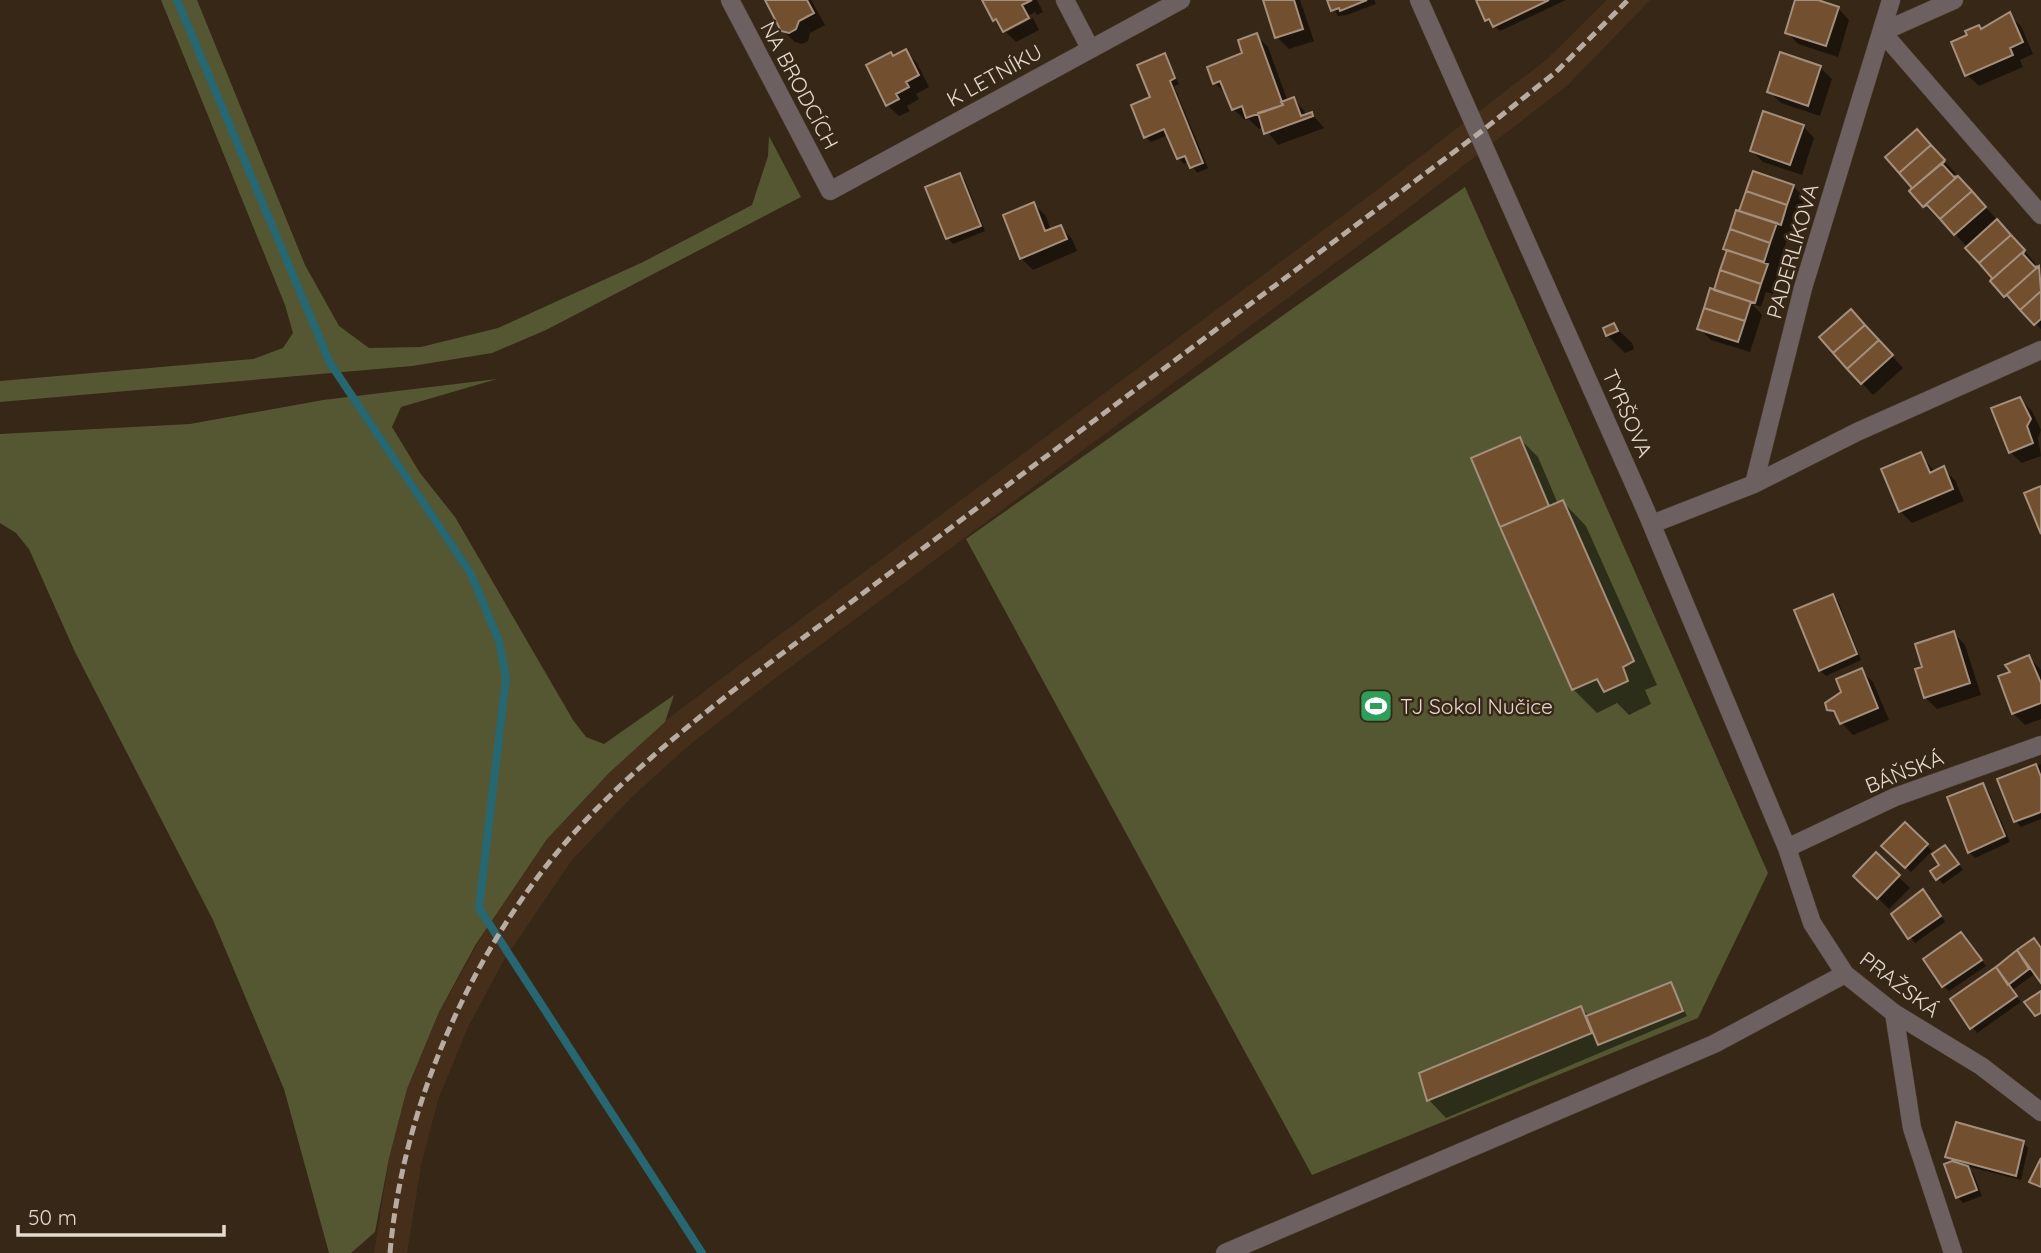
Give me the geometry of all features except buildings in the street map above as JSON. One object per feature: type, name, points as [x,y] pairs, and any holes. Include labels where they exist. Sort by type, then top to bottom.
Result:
[{"type":"street","name":"NA BRODCÍCH","points":[[730,0],[830,191]]},
{"type":"street","points":[[1065,0],[1090,48]]},
{"type":"street","name":"K LETNÍKU","points":[[830,191],[1181,0]]},
{"type":"street","name":"TYRŠOVA","points":[[1419,0],[1652,524],[1787,848]]},
{"type":"street","name":"PADERLÍKOVA","points":[[1754,484],[1803,288],[1891,0]]},
{"type":"street","points":[[1954,0],[1882,32],[2041,215]]},
{"type":"street","points":[[1652,524],[1754,484],[1857,432],[2041,350]]},
{"type":"street","name":"BÁŇSKÁ","points":[[1787,848],[1895,797],[2041,745]]},
{"type":"street","name":"PRAŽSKÁ","points":[[1787,848],[1812,923],[1845,974],[1894,1013],[1981,1066],[2041,1112]]},
{"type":"street","points":[[1225,1253],[1714,1044],[1845,974]]},
{"type":"street","points":[[1894,1013],[1912,1128],[1953,1253]]},
{"type":"shaded area","points":[[1607,0],[1650,0],[1568,85],[1389,223],[757,692],[687,747],[633,796],[572,860],[504,960],[468,1027],[438,1100],[421,1166],[407,1253],[374,1253],[389,1158],[407,1089],[439,1012],[498,908],[547,839],[610,772],[665,721],[1369,196],[1546,60]]},
{"type":"green space","points":[[161,0],[197,0],[305,265],[339,326],[369,348],[421,347],[498,328],[643,262],[752,205],[768,156],[769,136],[801,197],[546,330],[492,353],[412,366],[0,402],[0,381],[253,359],[283,348],[293,333],[285,305]]},
{"type":"green space","name":"TJ Sokol Nučice","points":[[1465,187],[1768,873],[1698,1018],[1312,1175],[966,539]]},
{"type":"green space","points":[[497,379],[401,407],[392,427],[420,473],[455,517],[573,720],[586,737],[604,744],[674,695],[665,722],[610,772],[547,839],[476,944],[439,1012],[407,1089],[389,1158],[375,1232],[351,1253],[329,1253],[284,1089],[213,920],[75,652],[29,549],[16,533],[0,523],[0,434],[190,424],[323,400]]},
{"type":"waterway","points":[[177,0],[330,363],[471,574],[499,641],[506,678],[479,908],[702,1253]]},
{"type":"railway","points":[[390,1253],[397,1199],[425,1091],[469,987],[496,938],[527,892],[560,849],[603,802],[674,739],[748,679],[1478,134],[1556,72],[1628,0]]},
{"type":"place","name":"TJ Sokol Nučice","points":[[1376,706]]}]
